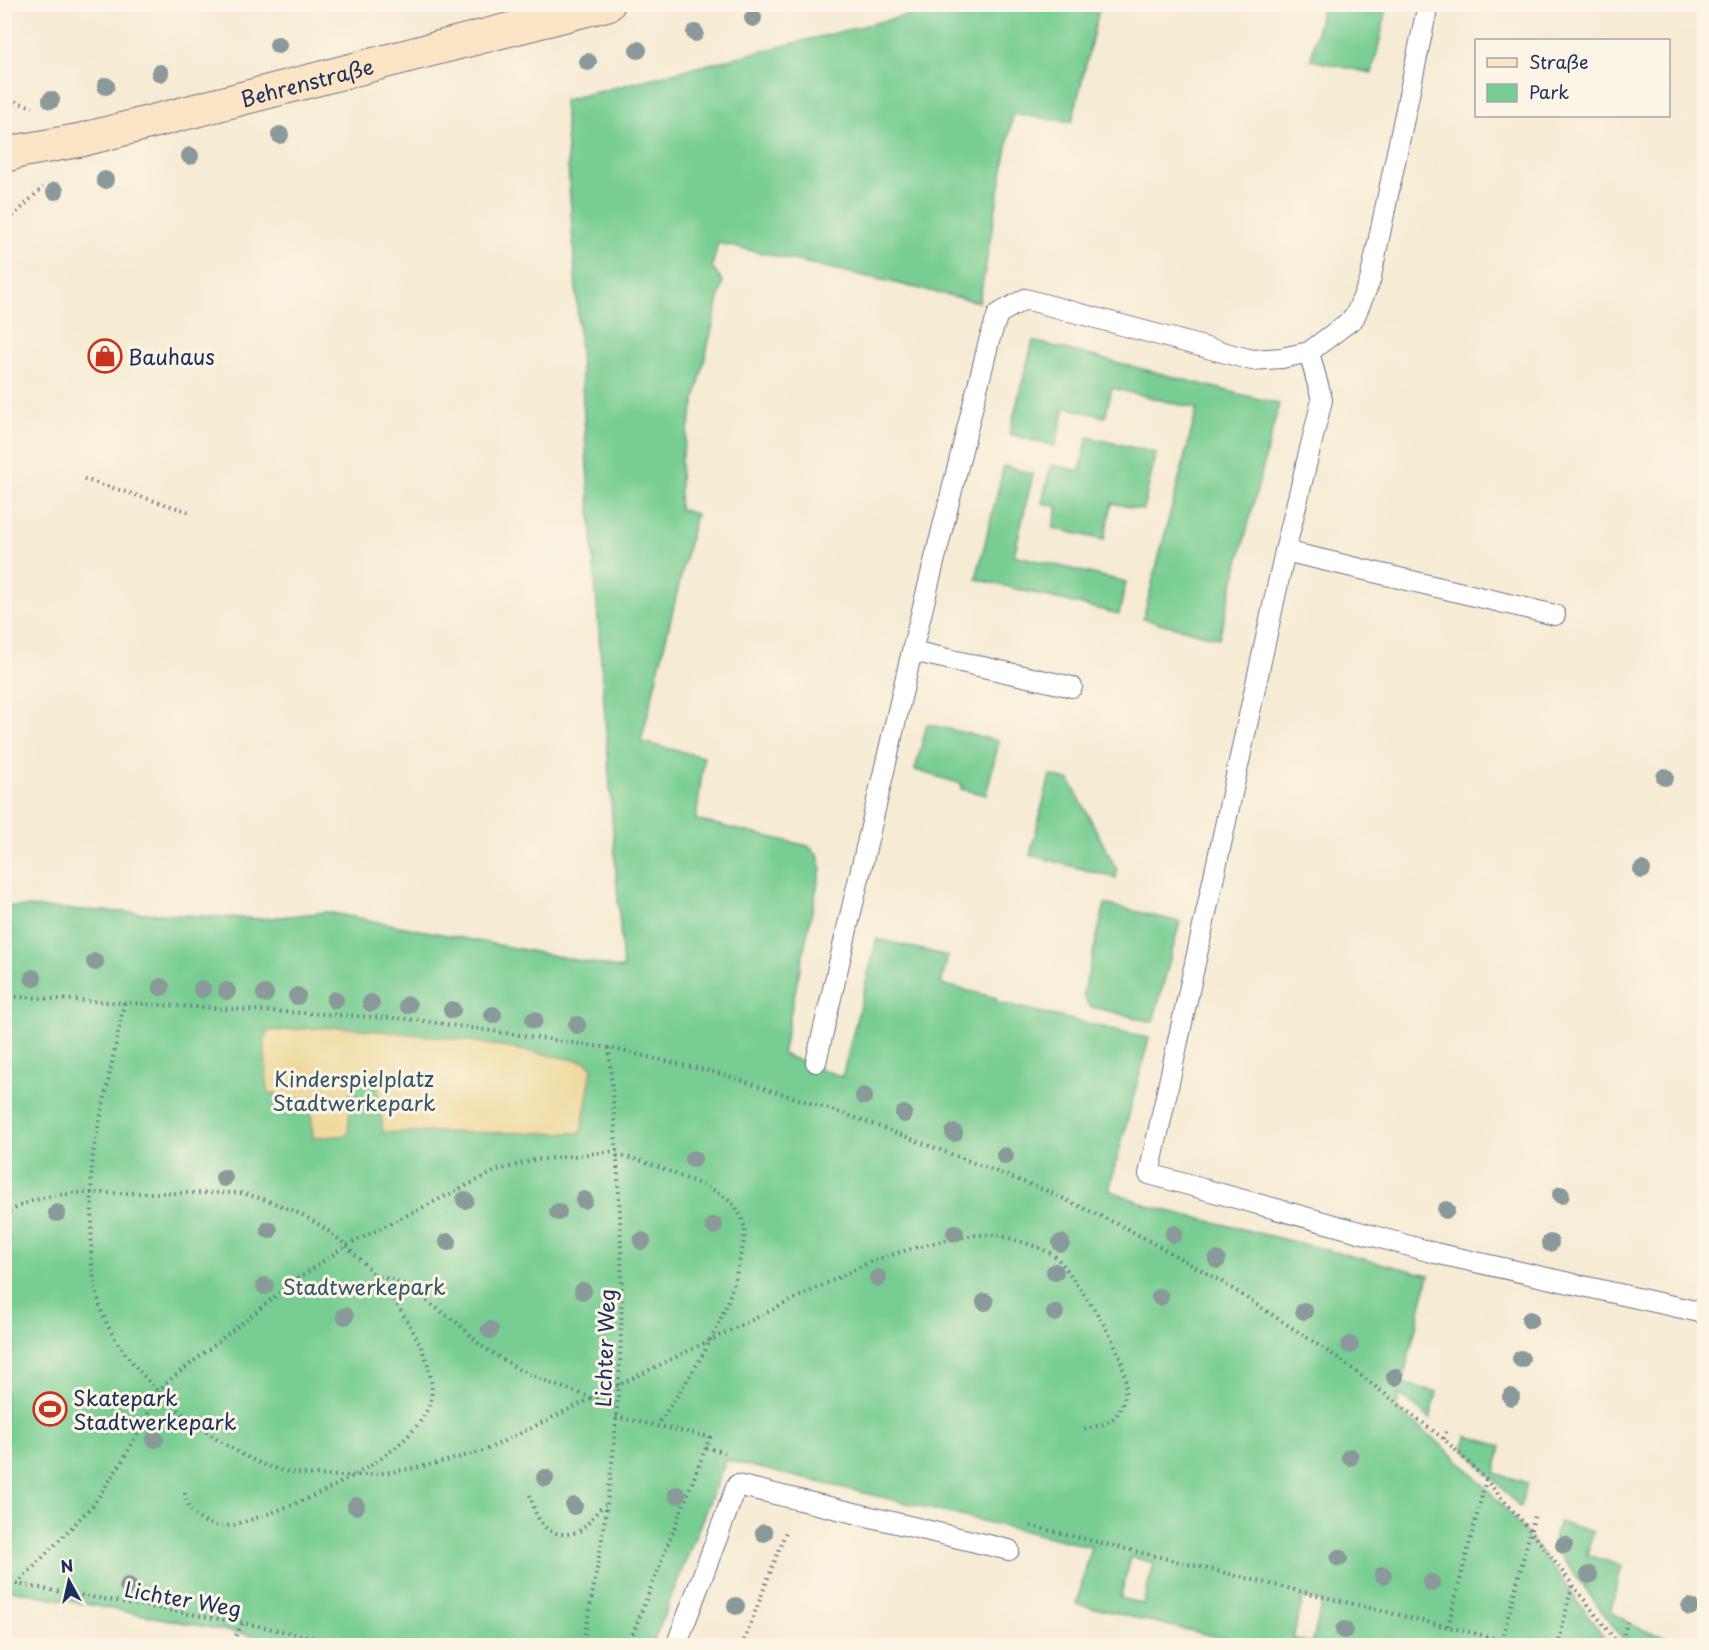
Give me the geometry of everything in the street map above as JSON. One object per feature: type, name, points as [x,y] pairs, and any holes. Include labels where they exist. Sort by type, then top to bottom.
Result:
[{"type":"street","name":"Behrenstraße","points":[[4,156],[103,134],[608,4]]},
{"type":"lane","points":[[816,1062],[912,651],[989,341],[998,314],[1025,299],[1252,360],[1282,358],[1309,352],[1354,318],[1370,281],[1428,4]]},
{"type":"lane","points":[[1309,352],[1322,400],[1285,551],[1149,1174],[1435,1253],[1704,1313]]},
{"type":"lane","points":[[1285,551],[1555,615]]},
{"type":"lane","points":[[912,651],[1072,687]]},
{"type":"lane","points":[[676,1646],[737,1485],[1009,1550]]},
{"type":"path","points":[[84,479],[190,512]]},
{"type":"path","points":[[4,1059],[6,996],[409,1019],[609,1048],[722,1074],[862,1120],[1047,1191],[1126,1228],[1219,1281],[1338,1358],[1444,1438],[1486,1480],[1531,1531],[1621,1646]]},
{"type":"path","points":[[123,1003],[92,1164],[93,1271],[103,1318],[122,1351],[159,1393],[215,1438],[258,1462],[283,1471],[324,1476],[352,1476],[442,1463],[486,1450],[872,1261],[902,1251],[981,1234],[1000,1236],[1047,1251],[1056,1257],[1110,1335],[1121,1362],[1126,1393],[1118,1413],[1111,1421],[1084,1430]]},
{"type":"path","name":"Lichter Weg","points":[[582,1646],[596,1579],[618,1407],[621,1288],[617,1154],[609,1048]]},
{"type":"path","points":[[17,1584],[93,1505],[122,1462],[166,1383],[277,1294],[347,1245],[496,1171],[534,1160],[617,1154],[653,1165],[718,1192],[739,1212],[744,1231],[742,1251],[737,1274],[714,1338],[657,1425]]},
{"type":"path","points":[[4,1214],[28,1202],[47,1197],[92,1192],[240,1194],[262,1198],[288,1208],[347,1245],[408,1321],[422,1348],[431,1375],[432,1395],[421,1420],[408,1438],[389,1454],[352,1476],[252,1520],[221,1527],[204,1522],[193,1514],[184,1490]]},
{"type":"path","points":[[371,1273],[403,1284],[459,1324],[481,1347],[518,1369],[618,1407]]},
{"type":"path","points":[[616,1417],[710,1437],[628,1646]]},
{"type":"path","points":[[1444,1438],[1447,1428]]},
{"type":"path","points":[[706,1448],[737,1455]]},
{"type":"path","points":[[1448,1626],[1486,1480]]},
{"type":"path","points":[[530,1495],[540,1523],[553,1533],[571,1534],[581,1530],[596,1511],[606,1505]]},
{"type":"path","points":[[742,1646],[799,1500]]},
{"type":"path","points":[[1502,1640],[1535,1514]]},
{"type":"path","points":[[1030,1526],[1527,1646]]},
{"type":"path","name":"Lichter Weg","points":[[4,1582],[243,1623],[356,1646]]},
{"type":"path","points":[[1558,1646],[1572,1584]]},
{"type":"path","points":[[1621,1646],[1627,1622]]},
{"type":"path","points":[[230,1646],[243,1623]]},
{"type":"green space","name":"Stadtwerkepark","points":[[948,5],[1100,5],[1072,122],[1013,114],[979,302],[718,243],[712,267],[723,282],[681,459],[679,509],[696,514],[641,742],[704,757],[696,820],[808,846],[818,855],[821,868],[782,1054],[842,1077],[877,939],[948,956],[941,984],[997,998],[996,1002],[1149,1038],[1109,1190],[1152,1207],[1429,1275],[1402,1383],[1437,1392],[1430,1419],[1400,1394],[1396,1409],[1463,1465],[1509,1513],[1551,1565],[1609,1645],[1491,1646],[1476,1641],[1474,1646],[1251,1645],[1077,1604],[1091,1547],[726,1460],[652,1645],[303,1645],[5,1589],[5,906],[260,919],[327,912],[623,969],[564,100]],"holes":[[[1131,1557],[1154,1563],[1143,1604],[1120,1598]],[[1303,1598],[1322,1602],[1312,1644],[1293,1638]]]},
{"type":"green space","points":[[1322,5],[1383,5],[1386,13],[1372,73],[1311,60]]},
{"type":"green space","points":[[1033,341],[1279,404],[1219,638],[1143,619],[1197,409],[1112,388],[1105,417],[1065,407],[1055,446],[1009,434]]},
{"type":"green space","points":[[1088,437],[1156,453],[1143,510],[1112,503],[1104,540],[1053,528],[1058,507],[1042,503],[1051,465],[1080,471]]},
{"type":"green space","points":[[1004,466],[1033,474],[1014,555],[1126,582],[1119,614],[976,579]]},
{"type":"green space","points":[[927,724],[999,741],[986,795],[961,789],[962,784],[915,770]]},
{"type":"green space","points":[[1050,775],[1070,781],[1117,870],[1116,878],[1030,855]]},
{"type":"green space","points":[[1105,904],[1180,922],[1153,1022],[1089,1006],[1083,995]]},
{"type":"green space","points":[[1467,1436],[1501,1446],[1495,1473],[1527,1483],[1520,1507],[1463,1447]]},
{"type":"green space","points":[[1559,1522],[1593,1532],[1587,1555],[1622,1566],[1610,1612],[1642,1630],[1674,1639],[1674,1643],[1686,1645],[1627,1645],[1552,1544]]},
{"type":"sand","name":"Kinderspielplatz Stadtwerkepark","points":[[339,1027],[460,1039],[587,1062],[592,1068],[581,1133],[383,1132],[377,1082],[364,1080],[352,1082],[348,1135],[313,1138],[310,1098],[277,1100],[276,1093],[268,1094],[264,1042],[268,1031]]},
{"type":"place","name":"Bauhaus","points":[[105,356]]},
{"type":"place","name":"Skatepark Stadtwerkepark","points":[[50,1409]]}]
